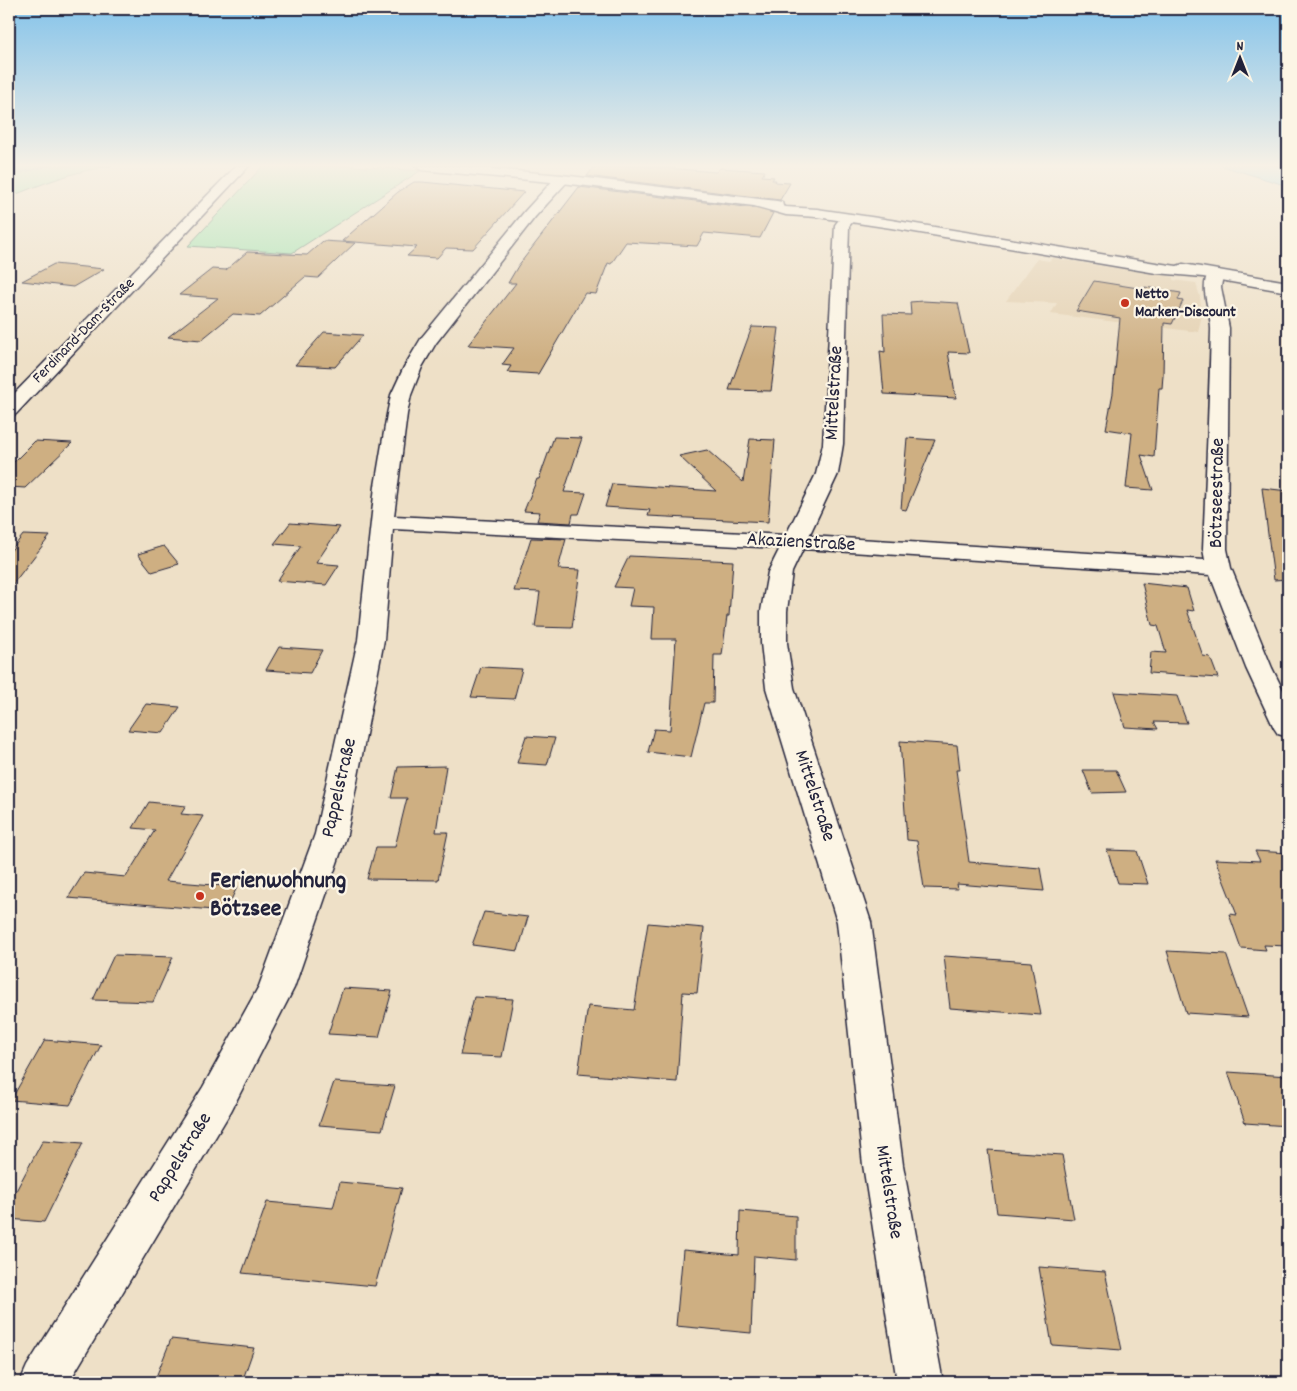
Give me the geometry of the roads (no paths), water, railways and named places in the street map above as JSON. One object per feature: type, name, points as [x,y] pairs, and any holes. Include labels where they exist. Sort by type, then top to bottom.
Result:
[{"type":"street","name":"Ferdinand-Dam-Straße","points":[[9,410],[181,231]]},
{"type":"street","name":"Pappelstraße","points":[[43,1382],[217,1099],[276,988],[331,834],[371,640],[383,523],[401,394],[420,353],[517,231]]},
{"type":"street","name":"Mittelstraße","points":[[842,231],[833,444],[827,474],[780,572],[774,611],[774,643],[780,688],[854,922],[883,1164],[920,1382]]},
{"type":"street","points":[[931,231],[1070,250],[1288,287]]},
{"type":"street","name":"Bötzseestraße","points":[[1208,274],[1213,287],[1220,328],[1215,549],[1219,568],[1259,668],[1288,728]]},
{"type":"street","name":"Akazienstraße","points":[[383,523],[410,522],[795,542],[1219,568]]},
{"type":"place","name":"Netto Marken-Discount","points":[[1125,303]]},
{"type":"place","name":"Ferienwohnung Bötzsee","points":[[200,896]]}]
